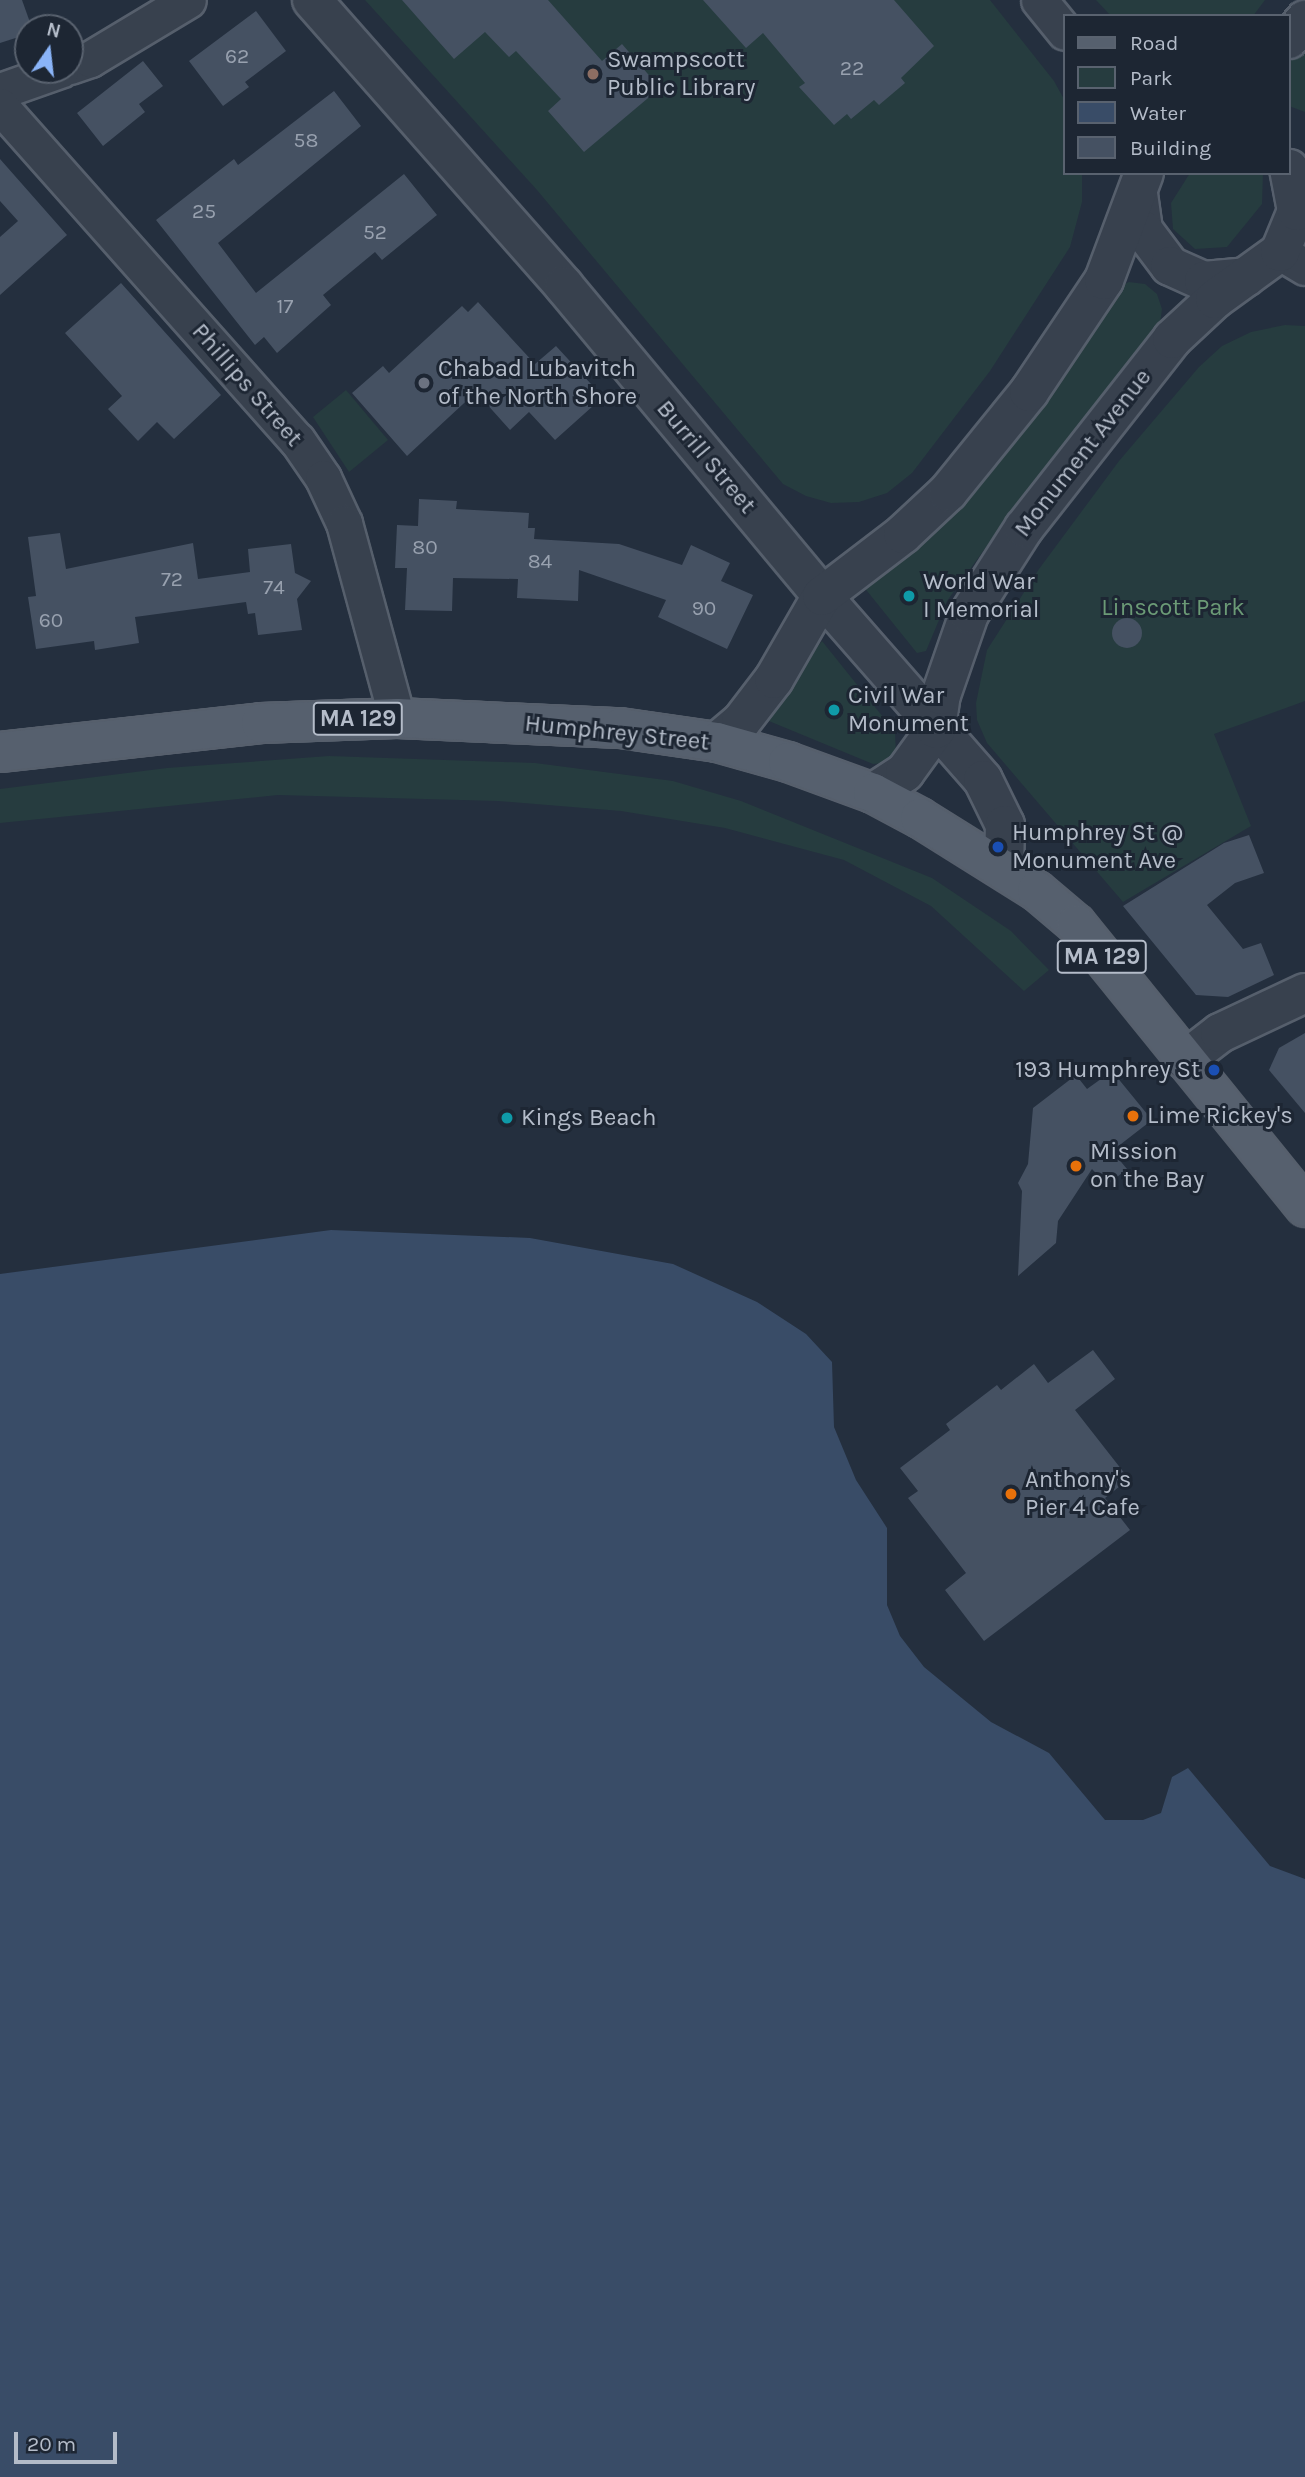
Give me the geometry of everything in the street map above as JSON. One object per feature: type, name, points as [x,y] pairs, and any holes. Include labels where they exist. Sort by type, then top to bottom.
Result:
[{"type":"main road","name":"Humphrey Street","points":[[0,752],[261,723],[397,718],[620,728],[717,742],[873,793],[1004,869],[1076,924],[1305,1206]]},
{"type":"street","points":[[84,61],[188,0]]},
{"type":"street","name":"Burrill Street","points":[[312,0],[564,286],[822,596],[982,780],[1005,825],[1004,869]]},
{"type":"street","points":[[1039,0],[1064,31]]},
{"type":"street","points":[[1291,37],[1305,20]]},
{"type":"street","points":[[0,91],[20,84]]},
{"type":"street","name":"Phillips Street","points":[[0,106],[298,440],[323,478],[344,523],[397,718]]},
{"type":"street","name":"Monument Avenue","points":[[873,793],[905,772],[936,729],[941,695],[968,614],[1016,539],[1172,339],[1246,277],[1293,259],[1297,178]]},
{"type":"street","points":[[717,742],[741,722],[774,679],[822,596],[903,534],[991,441],[1104,280],[1141,184]]},
{"type":"street","points":[[1141,184],[1143,230],[1170,266],[1204,281],[1246,277]]},
{"type":"street","points":[[1185,1060],[1220,1033],[1305,993]]},
{"type":"green space","points":[[365,0],[990,0],[1054,81],[1064,99],[1064,175],[1082,175],[1082,202],[1070,247],[990,371],[912,473],[887,493],[859,502],[831,503],[806,496],[783,484],[537,190]]},
{"type":"green space","points":[[1096,0],[1265,0],[1254,14],[1109,14]]},
{"type":"green space","points":[[1305,44],[1305,112],[1291,107],[1291,59]]},
{"type":"green space","points":[[1189,175],[1263,175],[1262,204],[1227,247],[1195,249],[1173,229],[1171,203]]},
{"type":"green space","points":[[1129,282],[1145,284],[1157,294],[1162,309],[1160,324],[1015,507],[947,601],[926,651],[917,653],[863,586],[1116,288]]},
{"type":"green space","name":"Linscott Park","points":[[1285,325],[1305,326],[1305,701],[1214,734],[1251,826],[1123,902],[987,743],[977,720],[976,703],[987,650],[1039,569],[1119,461],[1199,367],[1222,346],[1251,332]]},
{"type":"green space","points":[[346,390],[388,440],[349,472],[313,417]]},
{"type":"green space","points":[[822,641],[895,732],[896,755],[885,763],[873,764],[764,719]]},
{"type":"green space","points":[[329,756],[535,763],[673,781],[741,801],[932,878],[1011,931],[1049,970],[1024,991],[931,906],[844,860],[725,828],[621,811],[498,801],[278,795],[0,823],[0,789],[167,768]]},
{"type":"water","points":[[331,1230],[530,1238],[673,1264],[757,1302],[806,1334],[832,1362],[834,1427],[856,1480],[887,1528],[887,1605],[900,1636],[924,1667],[991,1722],[1049,1753],[1105,1820],[1143,1820],[1161,1813],[1172,1777],[1188,1768],[1270,1866],[1305,1879],[1305,2477],[0,2477],[0,1274]]},
{"type":"building","points":[[0,0],[22,0],[27,14],[14,14],[14,38],[0,43]]},
{"type":"building","name":"Swampscott Public Library","points":[[402,0],[548,0],[602,61],[622,44],[660,88],[584,152],[548,111],[561,99],[516,51],[509,57],[485,32],[454,59]]},
{"type":"building","points":[[703,0],[894,0],[934,46],[901,78],[905,83],[879,105],[874,100],[851,119],[847,114],[834,125],[799,87],[805,83],[763,33],[746,48]]},
{"type":"building","points":[[256,11],[286,51],[245,82],[249,87],[223,106],[189,61]]},
{"type":"building","points":[[143,61],[163,86],[139,104],[145,112],[103,146],[77,113]]},
{"type":"building","points":[[334,91],[361,126],[218,243],[256,293],[404,174],[437,215],[382,260],[375,252],[323,295],[331,305],[277,353],[264,337],[255,345],[156,220],[234,159],[238,165]]},
{"type":"building","points":[[0,159],[67,235],[0,295],[0,237],[18,221],[0,201]]},
{"type":"building","points":[[121,283],[221,395],[174,439],[157,422],[138,441],[108,409],[122,396],[65,333]]},
{"type":"building","name":"Chabad Lubavitch of the North Shore","points":[[478,302],[535,364],[556,346],[603,397],[555,440],[529,412],[510,430],[476,392],[407,456],[352,393],[383,366],[389,373],[462,306],[468,312]]},
{"type":"building","points":[[419,499],[457,501],[456,509],[529,513],[528,528],[535,528],[534,539],[619,544],[682,565],[691,545],[730,563],[721,581],[753,595],[727,649],[658,617],[666,600],[579,570],[578,601],[517,598],[518,579],[453,578],[452,611],[405,610],[407,568],[395,568],[397,525],[418,526]]},
{"type":"building","points":[[60,533],[66,569],[193,543],[198,579],[250,572],[248,549],[291,544],[295,573],[311,581],[297,599],[302,630],[258,635],[255,613],[248,614],[246,602],[135,617],[139,643],[95,650],[94,641],[36,649],[28,597],[36,596],[28,537]]},
{"type":"building","points":[[1127,618],[1138,622],[1142,633],[1138,644],[1127,648],[1116,644],[1112,633],[1116,622]]},
{"type":"building","points":[[1249,835],[1264,873],[1235,883],[1207,905],[1243,949],[1261,943],[1274,975],[1228,997],[1196,995],[1123,906],[1224,843]]},
{"type":"building","points":[[1305,1033],[1305,1113],[1269,1070],[1279,1048]]},
{"type":"building","name":"Mission on the Bay","points":[[1112,1071],[1152,1120],[1112,1151],[1127,1169],[1107,1185],[1092,1169],[1058,1221],[1056,1243],[1018,1276],[1022,1191],[1018,1183],[1028,1164],[1033,1108],[1076,1075],[1087,1089]]},
{"type":"building","name":"Anthony's Pier 4 Cafe","points":[[1093,1350],[1115,1379],[1075,1410],[1129,1479],[1105,1498],[1130,1530],[984,1641],[945,1590],[966,1573],[908,1498],[918,1491],[900,1468],[950,1430],[946,1424],[997,1385],[1001,1390],[1034,1364],[1048,1383]]},
{"type":"place","name":"Swampscott Public Library","points":[[593,74]]},
{"type":"place","name":"Chabad Lubavitch of the North Shore","points":[[424,383]]},
{"type":"place","name":"World War I Memorial","points":[[909,596]]},
{"type":"place","name":"Civil War Monument","points":[[834,710]]},
{"type":"place","name":"Humphrey St @ Monument Ave","points":[[998,847]]},
{"type":"place","name":"193 Humphrey St","points":[[1214,1070]]},
{"type":"place","name":"Lime Rickey's","points":[[1133,1116]]},
{"type":"place","name":"Kings Beach","points":[[507,1118]]},
{"type":"place","name":"Mission on the Bay","points":[[1076,1166]]},
{"type":"place","name":"Anthony's Pier 4 Cafe","points":[[1011,1494]]}]
